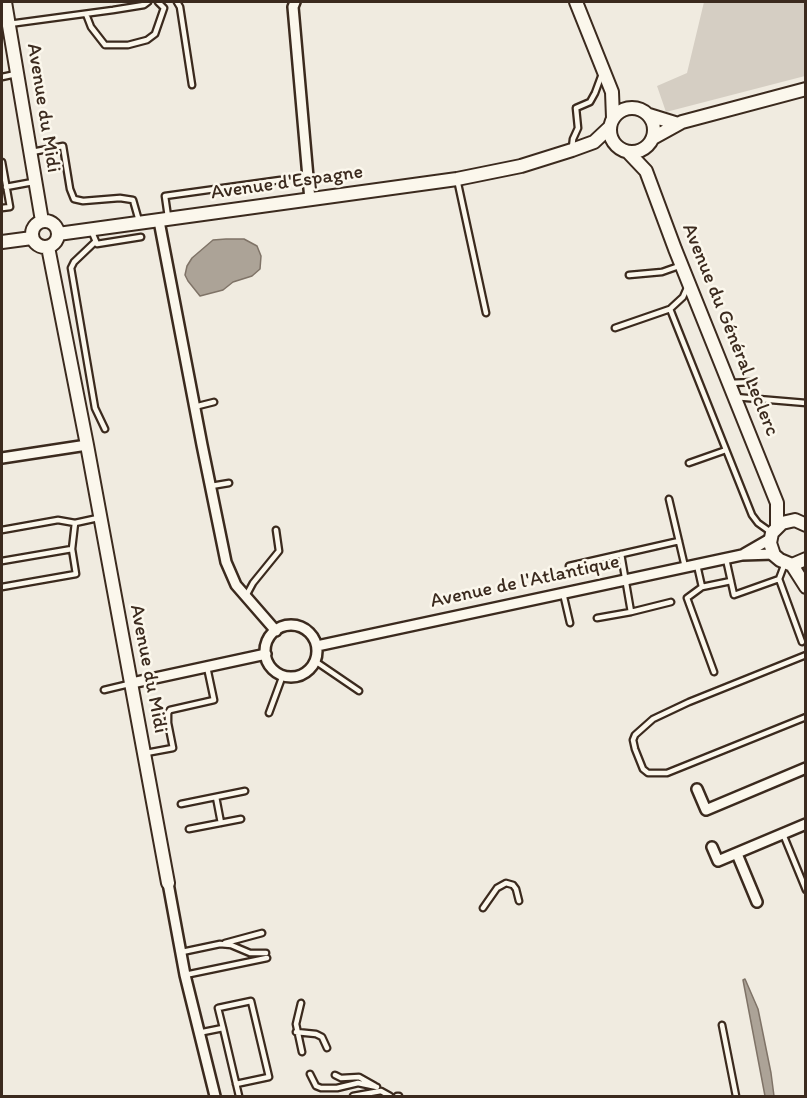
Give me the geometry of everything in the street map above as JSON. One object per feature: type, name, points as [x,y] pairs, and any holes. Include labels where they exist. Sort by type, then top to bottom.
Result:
[{"type":"street","name":"Avenue du Midi","points":[[5,2],[42,221]]},
{"type":"street","points":[[295,2],[293,7],[310,200]]},
{"type":"street","points":[[576,2],[612,92],[612,140],[625,151]]},
{"type":"street","points":[[572,150],[596,146],[638,152],[678,124],[806,89]]},
{"type":"street","points":[[612,92],[649,115],[678,124]]},
{"type":"street","points":[[572,150],[594,142],[625,109],[635,108]]},
{"type":"street","points":[[649,115],[654,124],[650,143]]},
{"type":"street","name":"Avenue du Général Leclerc","points":[[646,171],[650,143]]},
{"type":"street","name":"Avenue d'Espagne","points":[[58,234],[93,236],[139,224],[457,179],[521,166],[572,150]]},
{"type":"street","name":"Avenue du Général Leclerc","points":[[625,151],[646,171],[681,265],[777,503],[800,523]]},
{"type":"street","points":[[42,221],[53,224],[58,234],[55,242],[48,247],[40,247],[32,238],[32,229],[42,221]]},
{"type":"street","points":[[164,221],[194,407],[230,573],[276,631]]},
{"type":"street","points":[[2,242],[32,238]]},
{"type":"street","name":"Avenue du Midi","points":[[48,247],[132,683],[185,975],[215,1096]]},
{"type":"street","points":[[2,458],[87,445]]},
{"type":"street","name":"Avenue du Général Leclerc","points":[[774,554],[773,532],[777,503]]},
{"type":"street","points":[[773,532],[788,520],[800,523]]},
{"type":"street","name":"Avenue de l'Atlantique","points":[[742,555],[773,532]]},
{"type":"street","points":[[774,554],[789,564],[806,587]]},
{"type":"street","name":"Avenue de l'Atlantique","points":[[316,646],[742,555],[774,554]]},
{"type":"street","points":[[789,564],[806,559]]},
{"type":"street","points":[[283,627],[300,627],[308,631],[316,646],[315,661],[311,668],[298,676],[283,675],[271,667],[266,654],[268,641],[276,631],[283,627]]},
{"type":"street","points":[[132,683],[266,654]]},
{"type":"street","points":[[697,789],[706,810],[806,768]]},
{"type":"street","points":[[712,847],[718,861],[806,824]]},
{"type":"street","points":[[737,854],[757,902]]},
{"type":"lane","points":[[9,24],[144,5],[148,2]]},
{"type":"lane","points":[[86,14],[91,27],[105,45],[128,45],[147,40],[155,34],[165,8],[158,2]]},
{"type":"lane","points":[[177,2],[180,7],[192,85]]},
{"type":"lane","points":[[572,150],[573,139],[578,128],[576,108],[590,102],[604,69]]},
{"type":"lane","points":[[2,77],[18,74]]},
{"type":"lane","points":[[32,152],[63,146],[70,189],[74,199],[83,201],[120,198],[133,200],[139,224]]},
{"type":"lane","points":[[2,162],[10,207],[2,208]]},
{"type":"lane","points":[[457,179],[486,313]]},
{"type":"lane","points":[[164,221],[165,196],[280,180]]},
{"type":"lane","points":[[6,187],[36,181]]},
{"type":"lane","points":[[105,429],[95,408],[71,268],[93,236],[97,244],[141,237]]},
{"type":"lane","points":[[629,275],[662,272],[681,265]]},
{"type":"lane","points":[[615,328],[670,309],[683,297],[689,283]]},
{"type":"lane","points":[[670,309],[752,515],[758,524],[773,532]]},
{"type":"lane","points":[[729,383],[753,382]]},
{"type":"lane","points":[[735,397],[806,403]]},
{"type":"lane","points":[[194,407],[214,402]]},
{"type":"lane","points":[[689,463],[726,450]]},
{"type":"lane","points":[[210,486],[229,483]]},
{"type":"lane","points":[[669,499],[686,567]]},
{"type":"lane","points":[[2,530],[58,520],[75,523],[100,518]]},
{"type":"lane","points":[[2,587],[76,574],[72,549],[75,523]]},
{"type":"lane","points":[[246,596],[253,583],[279,551],[276,530]]},
{"type":"lane","points":[[569,566],[679,541]]},
{"type":"lane","points":[[2,561],[72,549]]},
{"type":"lane","points":[[621,554],[631,612]]},
{"type":"lane","points":[[726,559],[734,595],[779,579],[789,564]]},
{"type":"lane","points":[[697,565],[702,587]]},
{"type":"lane","points":[[779,579],[802,642]]},
{"type":"lane","points":[[714,672],[687,598],[702,587],[731,581]]},
{"type":"lane","points":[[563,592],[570,623]]},
{"type":"lane","points":[[597,618],[671,602]]},
{"type":"lane","points":[[802,658],[689,702],[653,719],[636,735],[633,740],[634,749],[643,769],[648,773],[667,773],[806,717]]},
{"type":"lane","points":[[315,661],[359,691]]},
{"type":"lane","points":[[144,754],[173,748],[167,716],[170,710],[214,700],[207,666]]},
{"type":"lane","points":[[269,713],[283,675]]},
{"type":"lane","points":[[104,690],[132,683]]},
{"type":"lane","points":[[181,804],[245,791]]},
{"type":"lane","points":[[216,797],[221,823]]},
{"type":"lane","points":[[189,829],[241,819]]},
{"type":"lane","points":[[783,834],[806,890]]},
{"type":"lane","points":[[483,908],[500,885],[506,883],[513,885],[519,901]]},
{"type":"lane","points":[[181,953],[262,933]]},
{"type":"lane","points":[[185,975],[267,955],[250,953],[231,945],[222,944]]},
{"type":"lane","points":[[236,1084],[269,1077],[251,1000],[218,1008],[223,1028],[236,1084],[239,1096]]},
{"type":"lane","points":[[301,1003],[297,1015],[296,1032],[302,1052]]},
{"type":"lane","points":[[722,1025],[736,1096]]},
{"type":"lane","points":[[198,1033],[223,1028]]},
{"type":"lane","points":[[296,1032],[316,1034],[322,1037],[327,1048]]},
{"type":"lane","points":[[310,1074],[316,1086],[321,1088],[337,1088],[358,1083],[379,1089]]},
{"type":"lane","points":[[335,1075],[341,1078],[359,1077],[390,1096]]},
{"type":"lane","points":[[353,1096],[379,1089]]},
{"type":"shaded area","points":[[704,2],[805,2],[805,76],[666,112],[657,86],[687,73]]},
{"type":"shaded area","points":[[244,239],[257,246],[261,256],[260,269],[252,276],[233,282],[223,290],[200,296],[185,275],[187,266],[192,258],[213,240]]},
{"type":"shaded area","points":[[745,979],[758,1009],[774,1096],[765,1096],[743,980]]}]
